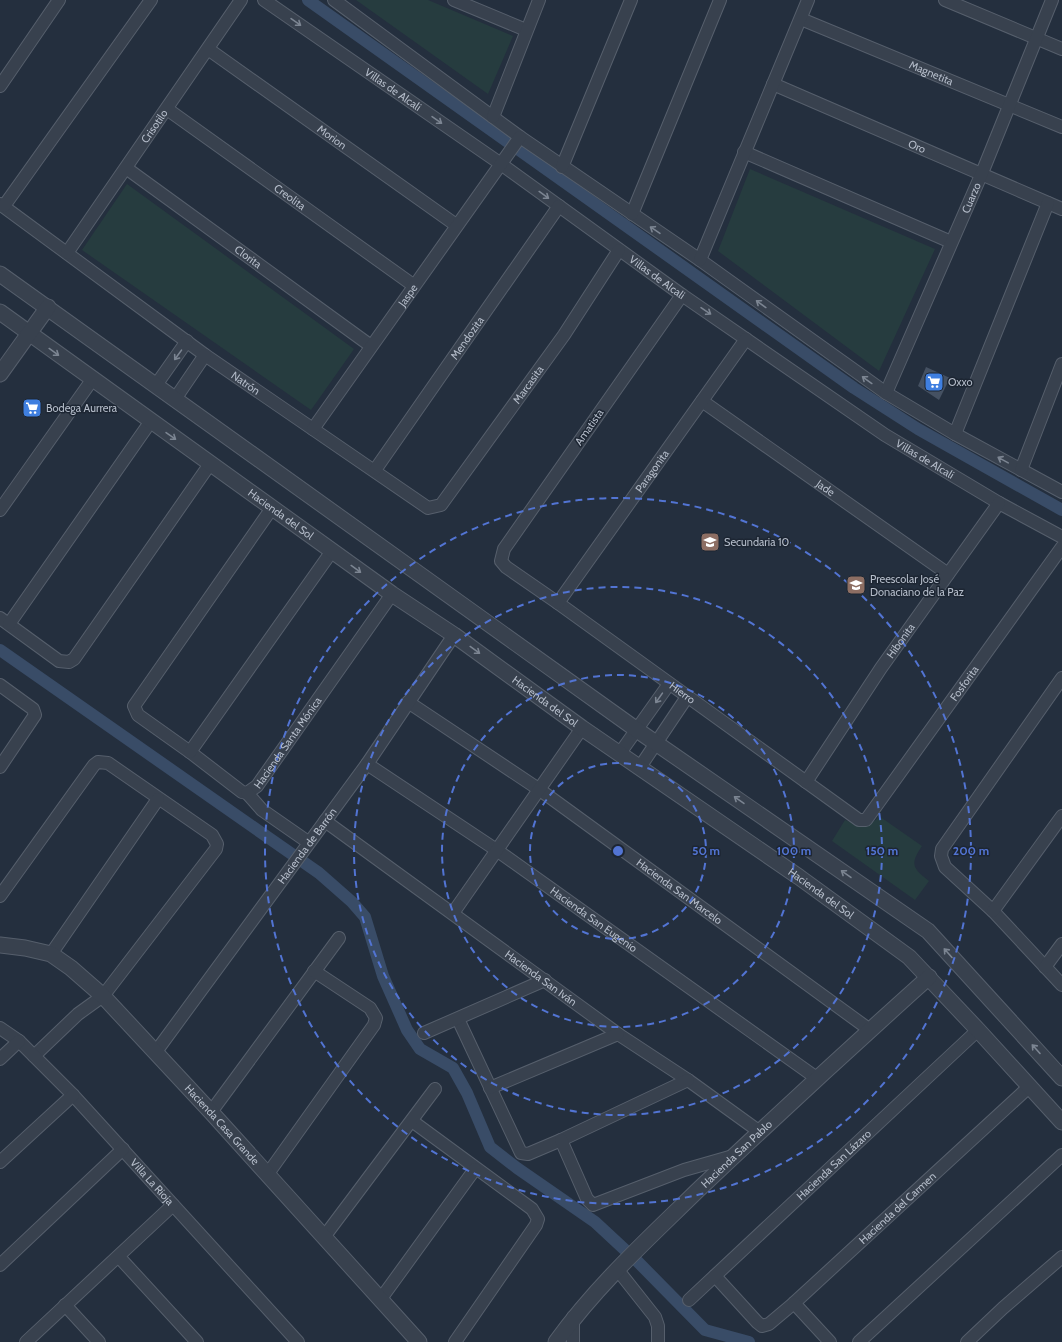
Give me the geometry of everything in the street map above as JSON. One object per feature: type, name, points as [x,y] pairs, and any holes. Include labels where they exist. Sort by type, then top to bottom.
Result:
[{"type":"street","points":[[0,86],[59,0]]},
{"type":"street","points":[[2,205],[151,0]]},
{"type":"street","name":"Crisotilo","points":[[67,253],[241,0]]},
{"type":"street","name":"Villas de Alcali","points":[[264,0],[502,163],[682,295],[885,435],[1062,537]]},
{"type":"street","points":[[334,0],[493,117],[518,139],[562,166],[700,260],[886,393],[955,434],[1062,492]]},
{"type":"street","points":[[454,0],[526,30]]},
{"type":"street","points":[[493,117],[539,0]]},
{"type":"street","points":[[562,166],[631,0]]},
{"type":"street","points":[[632,214],[720,0]]},
{"type":"street","points":[[700,260],[808,0]]},
{"type":"street","points":[[945,0],[1062,49]]},
{"type":"street","name":"Cuarzo","points":[[886,393],[982,173],[1052,0]]},
{"type":"street","name":"Magnetita","points":[[801,18],[1062,127]]},
{"type":"street","name":"Morion","points":[[208,49],[456,225]]},
{"type":"street","name":"Oro","points":[[773,84],[982,173],[1062,209]]},
{"type":"street","name":"Creolita","points":[[167,109],[413,285]]},
{"type":"street","name":"Jaspe","points":[[313,429],[413,285],[518,139]]},
{"type":"street","points":[[744,152],[951,242]]},
{"type":"street","name":"Clorita","points":[[126,168],[371,346]]},
{"type":"street","points":[[955,434],[1048,203]]},
{"type":"street","name":"Natrón","points":[[2,205],[206,355],[375,470],[428,508]]},
{"type":"street","name":"Mendozita","points":[[375,470],[559,206]]},
{"type":"street","name":"Marcasita","points":[[428,508],[441,505],[564,335],[619,250]]},
{"type":"street","points":[[0,274],[637,730],[928,931],[1062,1078]]},
{"type":"street","name":"Amatista","points":[[501,561],[504,549],[682,295]]},
{"type":"street","points":[[0,374],[48,307]]},
{"type":"street","name":"Hacienda del Sol","points":[[0,312],[92,380],[392,594],[454,635],[582,728],[640,767],[909,957],[1062,1122]]},
{"type":"street","name":"Paragonita","points":[[558,603],[746,338]]},
{"type":"street","points":[[156,385],[187,341]]},
{"type":"street","points":[[175,398],[206,355]]},
{"type":"street","points":[[1021,470],[1062,364]]},
{"type":"street","points":[[0,510],[92,380]]},
{"type":"street","name":"Jade","points":[[702,401],[948,574]]},
{"type":"street","points":[[151,421],[5,621],[59,661],[64,662],[74,659],[210,464]]},
{"type":"street","name":"Hibonita","points":[[806,782],[881,668],[999,502]]},
{"type":"street","name":"Hacienda Santa Mónica","points":[[272,508],[137,700],[135,711],[138,715],[190,752],[242,792],[247,793],[257,786],[392,594]]},
{"type":"street","name":"Fosforita","points":[[866,820],[1062,547]]},
{"type":"street","points":[[190,752],[332,551]]},
{"type":"street","name":"Hierro","points":[[501,561],[506,567],[859,820],[866,820]]},
{"type":"street","name":"Hacienda de Barrón","points":[[156,1053],[367,764],[454,635]]},
{"type":"street","points":[[1062,678],[942,849],[941,860],[945,867],[993,911],[1062,985]]},
{"type":"street","points":[[620,753],[669,684]]},
{"type":"street","points":[[0,685],[33,709],[35,716],[0,767]]},
{"type":"street","points":[[640,767],[687,697]]},
{"type":"street","name":"Hacienda San Marcelo","points":[[408,702],[540,790],[870,1030]]},
{"type":"street","points":[[453,913],[498,851],[582,728]]},
{"type":"street","points":[[0,896],[94,765],[98,762],[108,763],[212,835],[217,844],[216,849],[103,996],[78,1014],[34,1056]]},
{"type":"street","name":"Hacienda San Eugenio","points":[[367,764],[498,851],[818,1079]]},
{"type":"street","points":[[247,793],[262,810],[306,846]]},
{"type":"street","points":[[51,954],[158,799]]},
{"type":"street","points":[[993,911],[1062,816]]},
{"type":"street","name":"Hacienda San Iván","points":[[325,820],[618,1034],[688,1080],[760,1132]]},
{"type":"street","points":[[211,1112],[339,938]]},
{"type":"street","points":[[1046,967],[1062,944]]},
{"type":"street","name":"Hacienda Casa Grande","points":[[0,945],[25,948],[51,954],[71,968],[103,996],[211,1112],[419,1342]]},
{"type":"street","points":[[267,1175],[374,1025],[376,1018],[370,1008],[314,971]]},
{"type":"street","name":"Hacienda San Pablo","points":[[556,1342],[573,1317],[619,1266],[734,1156],[929,977]]},
{"type":"street","points":[[424,1032],[545,980]]},
{"type":"street","points":[[458,1018],[521,1153],[528,1154],[561,1140],[688,1080]]},
{"type":"street","name":"Villa La Rioja","points":[[0,1028],[19,1041],[73,1095],[298,1342]]},
{"type":"street","name":"Hacienda San Lázaro","points":[[689,1300],[978,1030]]},
{"type":"street","points":[[490,1088],[618,1034]]},
{"type":"street","points":[[0,1059],[19,1041]]},
{"type":"street","name":"Hacienda del Carmen","points":[[715,1276],[762,1326],[769,1324],[794,1303],[1030,1086]]},
{"type":"street","points":[[324,1237],[435,1089]]},
{"type":"street","points":[[0,1162],[73,1095]]},
{"type":"street","points":[[412,1121],[475,1169],[532,1209],[538,1219],[536,1225],[455,1342]]},
{"type":"street","points":[[561,1140],[587,1199],[593,1205],[684,1170],[734,1156]]},
{"type":"street","points":[[0,1265],[123,1149]]},
{"type":"street","points":[[859,1342],[1062,1155]]},
{"type":"street","points":[[380,1300],[475,1169]]},
{"type":"street","points":[[26,1342],[120,1257],[173,1205]]},
{"type":"street","points":[[120,1257],[197,1342]]},
{"type":"street","points":[[967,1342],[1003,1308],[1062,1257]]},
{"type":"street","points":[[619,1266],[655,1317],[658,1326],[658,1342]]},
{"type":"street","points":[[794,1303],[830,1342]]},
{"type":"street","points":[[66,1305],[99,1342]]},
{"type":"street","points":[[573,1317],[573,1342]]},
{"type":"green space","points":[[356,0],[428,0],[513,36],[488,94]]},
{"type":"green space","points":[[750,169],[935,249],[879,371],[718,251]]},
{"type":"green space","points":[[127,184],[354,349],[311,410],[82,250]]},
{"type":"green space","points":[[879,816],[922,846],[914,862],[919,873],[929,881],[915,900],[832,841],[845,820],[859,824],[868,824],[876,820]]},
{"type":"building","name":"Oxxo","points":[[926,367],[950,378],[939,400],[918,386]]},
{"type":"waterway","points":[[308,0],[854,388],[918,429],[1062,510]]},
{"type":"waterway","points":[[0,650],[319,873],[352,902],[365,917],[383,976],[407,1030],[420,1049],[453,1068],[467,1093],[490,1147],[517,1168],[595,1222],[637,1261],[705,1330],[749,1342]]},
{"type":"place","name":"Oxxo","points":[[934,382]]},
{"type":"place","name":"Bodega Aurrera","points":[[32,408]]},
{"type":"place","name":"Secundaria 10","points":[[710,542]]},
{"type":"place","name":"Preescolar José Donaciano de la Paz","points":[[856,585]]}]
